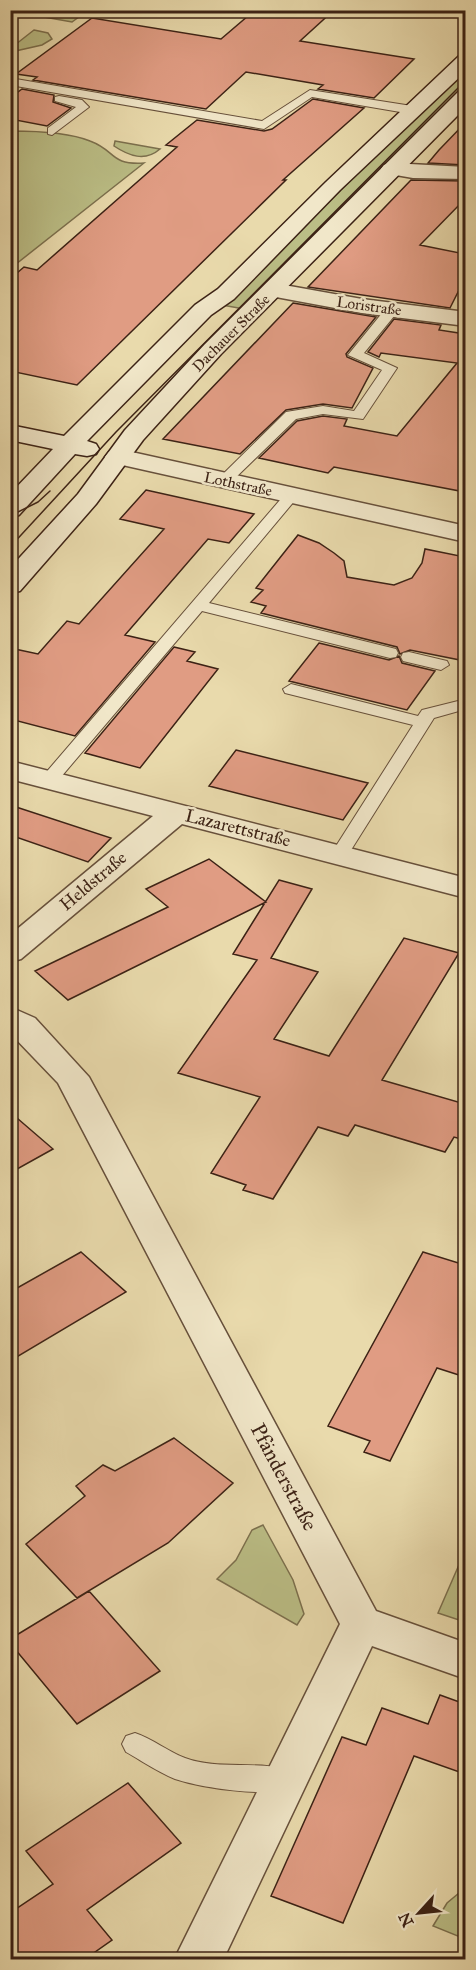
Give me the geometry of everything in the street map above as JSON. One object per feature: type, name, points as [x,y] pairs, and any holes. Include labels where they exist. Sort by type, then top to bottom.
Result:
[{"type":"main road","name":"Dachauer Straße","points":[[10,510],[69,445],[203,310],[226,294],[465,60]]},
{"type":"main road","name":"Dachauer Straße","points":[[10,585],[87,499],[134,435],[213,349],[465,95]]},
{"type":"main road","points":[[391,169],[413,172],[465,173]]},
{"type":"main road","name":"Loristraße","points":[[273,290],[392,310],[465,319]]},
{"type":"main road","name":"Lothstraße","points":[[10,432],[465,534]]},
{"type":"main road","name":"Lazarettstraße","points":[[10,770],[465,888]]},
{"type":"main road","name":"Heldstraße","points":[[10,952],[177,812]]},
{"type":"main road","name":"Pfänderstraße","points":[[10,1018],[23,1026],[72,1077],[361,1624]]},
{"type":"main road","points":[[198,1959],[361,1624],[465,1661]]},
{"type":"lane","points":[[10,81],[264,125],[310,93]]},
{"type":"lane","points":[[289,89],[412,110]]},
{"type":"lane","points":[[27,94],[81,104],[83,107],[52,131]]},
{"type":"lane","points":[[225,481],[291,415],[323,410],[358,416],[390,368],[355,355],[392,310]]},
{"type":"lane","points":[[49,780],[291,496]]},
{"type":"lane","points":[[198,605],[390,653]]},
{"type":"lane","points":[[409,657],[441,665]]},
{"type":"lane","points":[[291,690],[423,722]]},
{"type":"lane","points":[[340,854],[428,714],[465,704]]},
{"type":"lane","points":[[135,1744],[181,1769],[235,1778],[286,1780]]},
{"type":"green space","points":[[11,10],[87,11],[72,22]]},
{"type":"green space","points":[[34,30],[48,33],[52,39],[42,45],[11,52],[11,48]]},
{"type":"green space","points":[[465,67],[465,85],[244,309],[222,305],[237,293]]},
{"type":"green space","points":[[11,131],[62,134],[81,138],[99,145],[119,160],[144,163],[11,268]]},
{"type":"green space","points":[[115,141],[160,149],[149,155],[137,156],[125,153],[114,146]]},
{"type":"green space","points":[[263,1525],[293,1580],[304,1614],[297,1625],[217,1579],[236,1560],[252,1530]]},
{"type":"green space","points":[[465,1551],[465,1622],[438,1613]]},
{"type":"green space","points":[[465,1888],[465,1939],[433,1926],[447,1903]]},
{"type":"building","points":[[255,10],[334,10],[300,41],[414,59],[374,98],[318,89],[323,85],[246,72],[206,109],[33,80],[37,77],[16,74],[92,18],[221,39]]},
{"type":"building","points":[[22,89],[54,95],[53,102],[71,108],[47,126],[10,119],[10,98]]},
{"type":"building","points":[[313,99],[364,108],[283,180],[286,180],[77,385],[10,371],[10,279],[24,267],[37,270],[177,147],[166,145],[197,120],[264,131],[272,129]]},
{"type":"building","points":[[465,123],[465,165],[428,163],[439,150]]},
{"type":"building","points":[[411,180],[465,181],[465,199],[420,245],[465,254],[465,278],[450,308],[308,287]]},
{"type":"building","points":[[293,303],[376,317],[346,354],[347,357],[373,368],[352,408],[323,404],[286,410],[240,454],[163,439]]},
{"type":"building","points":[[394,319],[441,325],[439,330],[465,334],[465,492],[334,467],[328,473],[259,458],[297,421],[323,416],[347,419],[344,426],[397,436],[457,363],[381,353],[379,357],[368,352]]},
{"type":"building","points":[[146,490],[254,514],[229,543],[208,539],[125,635],[155,642],[75,736],[10,719],[10,648],[38,654],[67,621],[79,624],[164,529],[120,519]]},
{"type":"building","points":[[298,535],[319,543],[344,561],[347,577],[394,585],[412,578],[422,563],[425,549],[465,557],[465,661],[410,650],[400,654],[397,647],[261,613],[266,606],[251,602],[263,590],[256,588]]},
{"type":"building","points":[[319,643],[389,660],[399,656],[402,663],[435,671],[407,710],[289,681]]},
{"type":"building","points":[[174,647],[195,652],[187,661],[218,669],[140,768],[85,753]]},
{"type":"building","points":[[236,750],[368,783],[343,820],[209,786]]},
{"type":"building","points":[[10,805],[111,838],[88,862],[10,835]]},
{"type":"building","points":[[209,859],[266,902],[68,1000],[35,971],[168,907],[146,889]]},
{"type":"building","points":[[279,880],[312,889],[271,958],[318,972],[274,1039],[329,1056],[404,938],[459,953],[382,1080],[465,1104],[465,1140],[454,1137],[445,1152],[355,1125],[348,1136],[318,1127],[273,1199],[243,1190],[246,1185],[211,1173],[260,1097],[178,1073],[257,960],[233,954]]},
{"type":"building","points":[[10,1112],[53,1149],[10,1173]]},
{"type":"building","points":[[81,1252],[126,1292],[10,1361],[10,1292]]},
{"type":"building","points":[[423,1252],[465,1265],[465,1377],[437,1368],[390,1461],[364,1452],[370,1441],[328,1426]]},
{"type":"building","points":[[174,1438],[233,1483],[168,1543],[77,1598],[26,1544],[85,1496],[76,1486],[103,1465],[115,1471]]},
{"type":"building","points":[[89,1591],[160,1671],[77,1724],[10,1643],[10,1639]]},
{"type":"building","points":[[440,1695],[465,1704],[465,1774],[414,1756],[343,1923],[271,1896],[342,1737],[366,1745],[382,1708],[428,1724]]},
{"type":"building","points":[[128,1783],[181,1843],[87,1910],[112,1940],[85,1959],[10,1959],[10,1913],[53,1884],[26,1851]]},
{"type":"tram line","points":[[10,547],[116,432],[466,80]]},
{"type":"tram line","points":[[10,516],[38,502],[50,491]]}]
